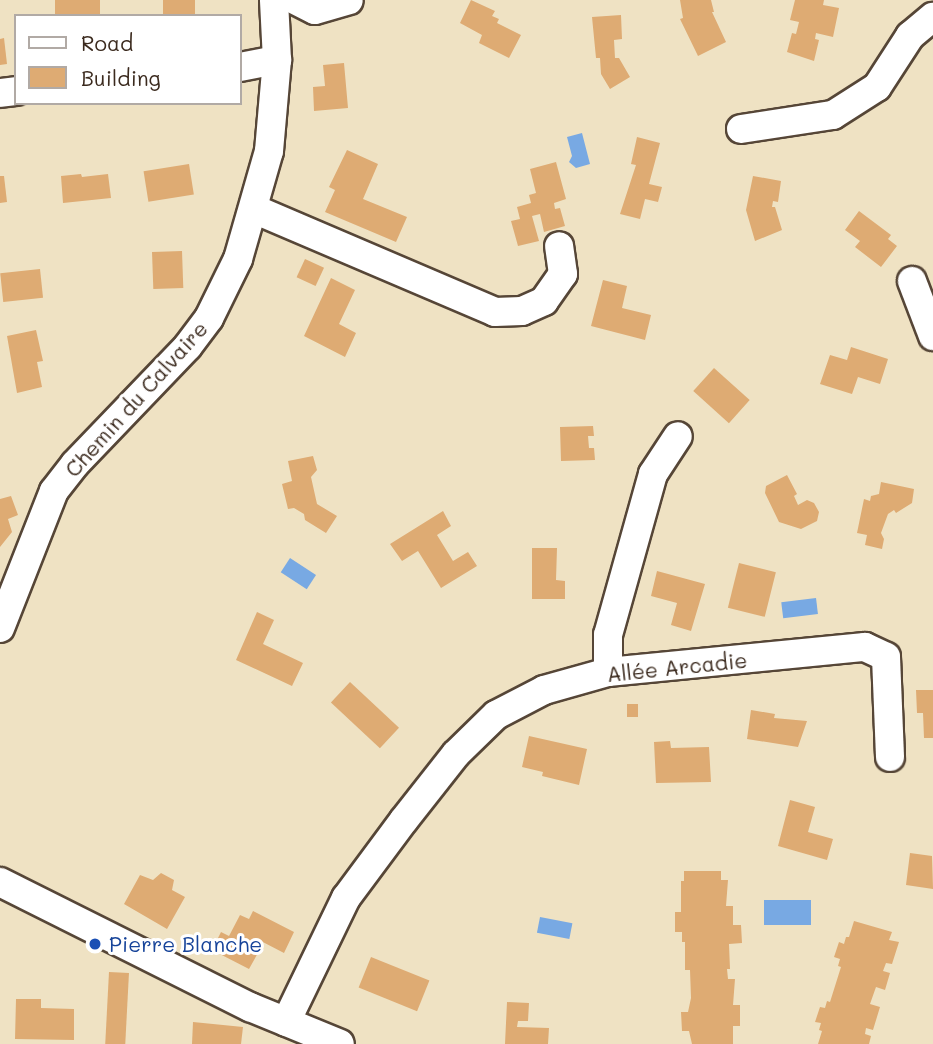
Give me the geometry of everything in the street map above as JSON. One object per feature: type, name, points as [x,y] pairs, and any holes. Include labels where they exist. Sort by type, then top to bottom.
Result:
[{"type":"street","name":"Chemin du Calvaire","points":[[0,628],[54,491],[75,464],[188,346],[209,318],[238,259],[269,151],[277,60],[274,0]]},
{"type":"street","points":[[295,0],[315,10],[349,0]]},
{"type":"street","points":[[741,129],[833,115],[877,87],[910,36],[933,17]]},
{"type":"street","points":[[242,67],[277,60]]},
{"type":"street","points":[[254,209],[495,312],[522,311],[544,301],[562,274],[559,246]]},
{"type":"street","points":[[912,281],[933,336]]},
{"type":"street","points":[[608,672],[608,635],[653,474],[678,436]]},
{"type":"street","name":"Allée Arcadie","points":[[286,1022],[346,898],[456,754],[496,715],[544,690],[608,672],[865,647],[886,657],[890,757]]},
{"type":"street","points":[[0,882],[286,1022],[340,1044]]},
{"type":"water","points":[[582,133],[590,164],[576,168],[569,162],[572,156],[567,137]]},
{"type":"water","points":[[290,558],[316,575],[307,589],[281,572]]},
{"type":"water","points":[[816,598],[818,614],[783,618],[781,602]]},
{"type":"water","points":[[764,900],[811,900],[811,925],[764,925]]},
{"type":"water","points":[[540,917],[572,923],[569,939],[537,933]]},
{"type":"building","points":[[55,0],[100,0],[100,14],[55,14]]},
{"type":"building","points":[[163,0],[195,0],[195,14],[163,14]]},
{"type":"building","points":[[471,0],[495,11],[492,16],[499,19],[497,23],[521,35],[509,58],[479,43],[482,35],[460,23]]},
{"type":"building","points":[[680,0],[711,0],[712,12],[726,42],[698,56],[680,19],[683,18]]},
{"type":"building","points":[[795,0],[824,0],[823,5],[839,8],[833,37],[816,33],[815,39],[819,40],[814,61],[787,52],[792,33],[796,34],[799,22],[790,20]]},
{"type":"building","points":[[621,15],[622,39],[614,40],[615,58],[619,58],[630,77],[610,89],[601,74],[600,58],[596,58],[592,17]]},
{"type":"building","points":[[4,38],[7,64],[0,65],[0,39]]},
{"type":"building","points":[[344,63],[348,108],[314,111],[313,87],[325,86],[323,65]]},
{"type":"building","points":[[637,137],[660,143],[649,184],[662,187],[658,202],[645,199],[640,219],[620,214],[636,165],[631,164]]},
{"type":"building","points":[[347,150],[378,164],[363,199],[407,217],[396,242],[325,212],[335,190],[329,187]]},
{"type":"building","points":[[556,162],[566,199],[554,203],[555,209],[560,208],[565,226],[544,232],[540,214],[532,216],[539,241],[518,246],[511,221],[520,219],[517,207],[531,203],[529,195],[536,193],[530,169]]},
{"type":"building","points":[[189,164],[194,195],[148,202],[144,171]]},
{"type":"building","points":[[81,174],[82,177],[108,174],[111,198],[63,203],[61,176]]},
{"type":"building","points":[[0,176],[4,176],[7,202],[0,203]]},
{"type":"building","points":[[753,176],[781,181],[778,202],[773,201],[772,207],[775,207],[782,230],[755,241],[746,210]]},
{"type":"building","points":[[859,211],[891,235],[888,239],[897,246],[881,267],[855,247],[860,241],[845,230]]},
{"type":"building","points":[[182,251],[183,288],[153,289],[152,252]]},
{"type":"building","points":[[305,259],[324,268],[316,286],[297,277]]},
{"type":"building","points":[[40,269],[43,298],[3,302],[0,273]]},
{"type":"building","points":[[331,278],[355,290],[339,324],[356,333],[345,357],[304,336]]},
{"type":"building","points":[[603,280],[627,286],[622,308],[651,315],[645,340],[591,326]]},
{"type":"building","points":[[36,330],[43,361],[37,362],[42,387],[17,393],[7,336]]},
{"type":"building","points":[[851,347],[888,359],[880,384],[858,377],[852,394],[820,384],[830,355],[847,360]]},
{"type":"building","points":[[714,368],[750,400],[729,423],[693,391]]},
{"type":"building","points":[[593,426],[594,436],[588,436],[589,448],[594,448],[595,460],[561,461],[560,427]]},
{"type":"building","points":[[313,456],[317,470],[311,477],[317,504],[337,516],[326,533],[305,520],[304,514],[294,508],[288,509],[282,484],[292,481],[288,461]]},
{"type":"building","points":[[787,475],[797,494],[794,496],[798,505],[807,500],[814,503],[819,512],[817,521],[801,529],[779,522],[765,493],[766,486]]},
{"type":"building","points":[[881,482],[914,489],[912,503],[896,513],[894,510],[888,514],[881,533],[884,539],[882,549],[865,545],[867,535],[857,533],[864,499],[870,501],[871,496],[879,494]]},
{"type":"building","points":[[11,496],[18,515],[8,519],[12,532],[0,547],[0,499]]},
{"type":"building","points":[[443,511],[451,526],[437,535],[453,561],[468,552],[477,566],[441,588],[418,551],[402,561],[390,544]]},
{"type":"building","points":[[532,548],[557,548],[556,580],[565,581],[565,599],[532,599]]},
{"type":"building","points":[[739,563],[776,572],[765,617],[728,608]]},
{"type":"building","points":[[657,571],[705,584],[691,631],[671,625],[677,603],[651,596]]},
{"type":"building","points":[[257,612],[274,620],[263,644],[303,663],[292,686],[236,660]]},
{"type":"building","points":[[350,682],[399,728],[380,748],[331,702]]},
{"type":"building","points":[[916,690],[933,690],[933,738],[924,738],[923,713],[917,713]]},
{"type":"building","points":[[627,704],[638,704],[638,717],[627,717]]},
{"type":"building","points":[[751,710],[775,714],[774,718],[807,721],[798,747],[747,739]]},
{"type":"building","points":[[529,736],[587,749],[579,785],[542,776],[543,772],[522,767]]},
{"type":"building","points":[[670,741],[671,748],[709,747],[711,782],[656,783],[654,742]]},
{"type":"building","points":[[790,800],[815,807],[808,832],[833,839],[827,860],[778,846]]},
{"type":"building","points":[[910,853],[932,856],[933,889],[906,885]]},
{"type":"building","points":[[684,871],[721,871],[721,880],[728,880],[726,906],[733,906],[733,925],[741,925],[742,943],[729,944],[730,969],[727,969],[728,979],[735,979],[733,1005],[740,1005],[740,1026],[733,1026],[733,1044],[692,1044],[689,1031],[682,1031],[681,1012],[688,1012],[691,998],[690,970],[685,970],[685,942],[682,942],[682,932],[675,932],[675,912],[681,912],[681,881],[684,881]]},
{"type":"building","points":[[161,873],[174,880],[172,890],[185,897],[167,929],[124,904],[140,875],[153,880]]},
{"type":"building","points":[[253,911],[294,932],[284,953],[257,939],[253,948],[259,951],[249,969],[212,950],[221,932],[229,936],[240,915],[249,919]]},
{"type":"building","points":[[854,921],[892,932],[889,940],[899,942],[892,964],[886,963],[883,971],[890,973],[885,990],[876,987],[870,1004],[880,1007],[873,1030],[866,1028],[865,1034],[871,1036],[869,1044],[818,1044],[822,1031],[819,1030],[821,1023],[815,1022],[820,1007],[825,1008],[827,1001],[830,1002],[841,967],[838,966],[840,959],[834,957],[839,942],[844,944],[846,937],[849,937]]},
{"type":"building","points":[[371,957],[429,981],[417,1011],[359,988]]},
{"type":"building","points":[[109,972],[129,973],[125,1044],[105,1044]]},
{"type":"building","points":[[16,999],[41,999],[41,1008],[74,1009],[74,1040],[15,1039]]},
{"type":"building","points":[[507,1002],[529,1003],[528,1021],[518,1021],[517,1027],[549,1028],[548,1044],[505,1044]]},
{"type":"building","points":[[193,1022],[243,1027],[241,1044],[192,1044]]},
{"type":"place","name":"Pierre Blanche","points":[[95,944]]}]
